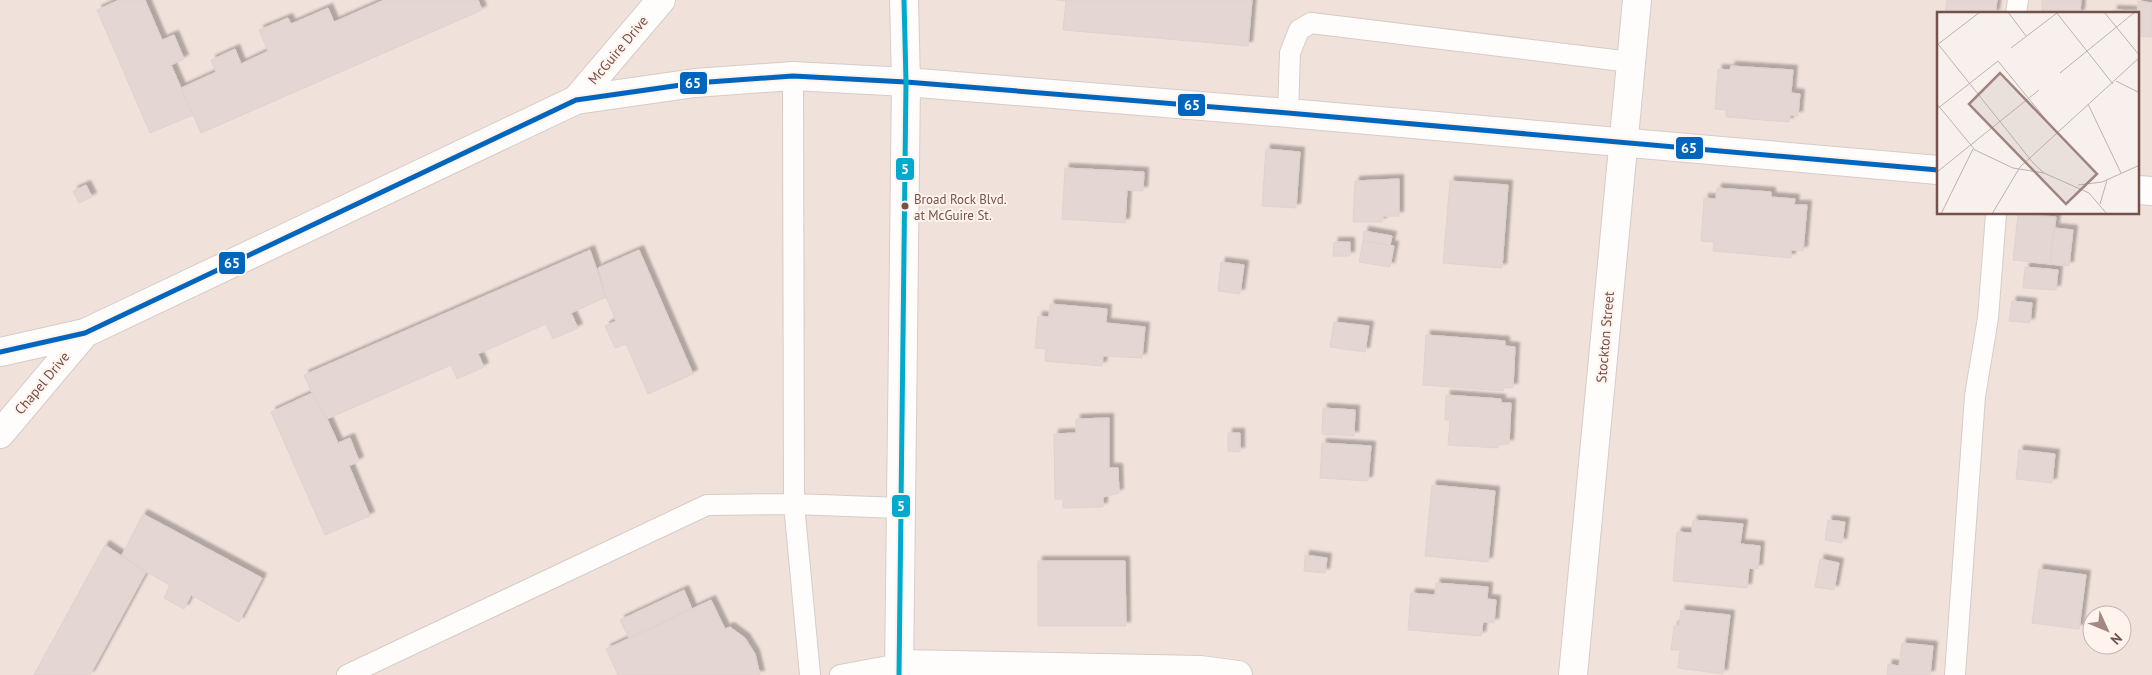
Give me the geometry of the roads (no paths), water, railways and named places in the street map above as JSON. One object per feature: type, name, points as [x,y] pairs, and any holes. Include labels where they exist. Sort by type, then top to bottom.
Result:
[{"type":"street","name":"McGuire Drive","points":[[576,100],[660,0]]},
{"type":"street","points":[[904,0],[906,82],[899,670],[1200,670],[1238,675]]},
{"type":"street","name":"Stockton Street","points":[[1573,675],[1637,0]]},
{"type":"street","name":"McGuire Drive","points":[[0,352],[85,333],[576,100],[694,83],[793,76],[906,82],[1288,113],[1937,170]]},
{"type":"street","name":"Chapel Drive","points":[[0,434],[85,333]]},
{"type":"lane","points":[[1288,113],[1290,53],[1299,30],[1311,23],[1631,62]]},
{"type":"lane","points":[[793,76],[794,504],[810,675]]},
{"type":"lane","points":[[1955,675],[1975,396],[1988,318],[1996,215]]},
{"type":"lane","points":[[347,675],[708,505],[794,504],[900,508]]},
{"type":"lane","points":[[840,675],[899,670]]},
{"type":"place","name":"Broad Rock Blvd. at McGuire St.","points":[[905,206]]}]
